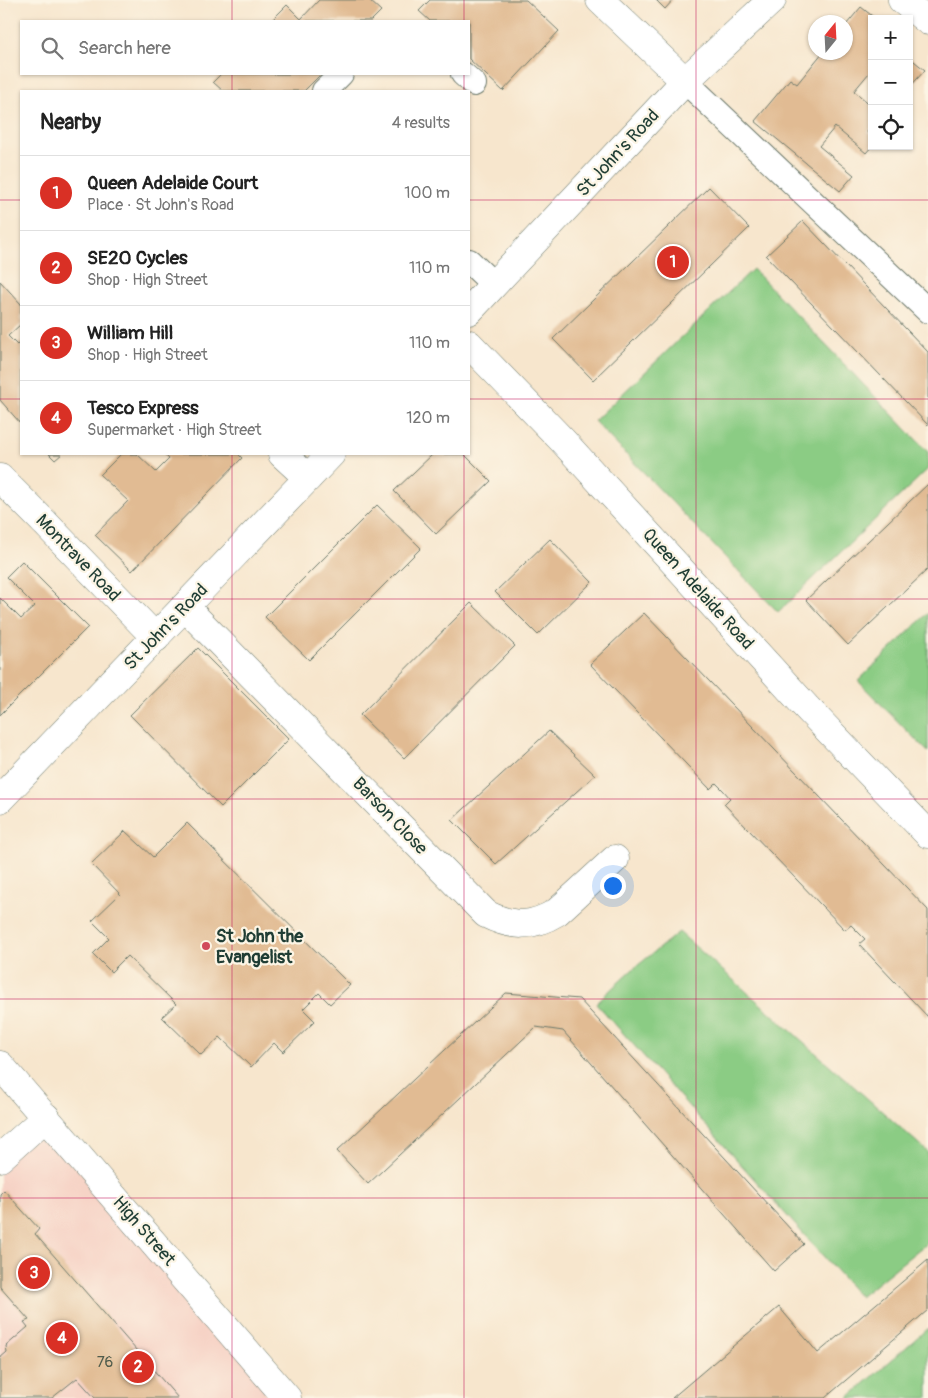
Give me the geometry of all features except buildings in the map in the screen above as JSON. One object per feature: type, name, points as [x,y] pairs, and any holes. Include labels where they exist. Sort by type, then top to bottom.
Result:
[{"type":"street","points":[[600,0],[685,81]]},
{"type":"street","name":"St John's Road","points":[[470,310],[685,81],[772,0]]},
{"type":"street","points":[[902,0],[928,21]]},
{"type":"street","name":"Queen Adelaide Road","points":[[470,345],[562,440],[806,708],[928,834]]},
{"type":"street","points":[[283,455],[308,478]]},
{"type":"street","name":"St John's Road","points":[[0,799],[330,455]]},
{"type":"street","name":"Montrave Road","points":[[0,478],[156,638]]},
{"type":"street","name":"Barson Close","points":[[185,607],[486,914],[503,922],[521,924],[547,919],[615,859]]},
{"type":"street","name":"High Street","points":[[0,1065],[287,1398]]},
{"type":"street","points":[[0,1158],[46,1117]]},
{"type":"lane","points":[[325,90],[339,75]]},
{"type":"lane","points":[[685,81],[928,311]]},
{"type":"lane","points":[[470,262],[494,285]]},
{"type":"shaded area","points":[[46,1117],[288,1398],[0,1398],[0,1158]]},
{"type":"green space","points":[[753,269],[928,452],[928,469],[778,612],[594,421]]},
{"type":"green space","points":[[928,613],[928,752],[858,681]]},
{"type":"green space","points":[[679,932],[928,1152],[928,1242],[860,1297],[596,1003],[632,970]]},
{"type":"green space","points":[[928,1328],[928,1398],[848,1398]]},
{"type":"place","name":"Queen Adelaide Court","points":[[673,262]]},
{"type":"place","name":"St John the Evangelist","points":[[206,946]]},
{"type":"place","name":"William Hill","points":[[34,1273]]},
{"type":"place","name":"Tesco Express","points":[[62,1338]]},
{"type":"place","name":"SE20 Cycles","points":[[138,1367]]}]
